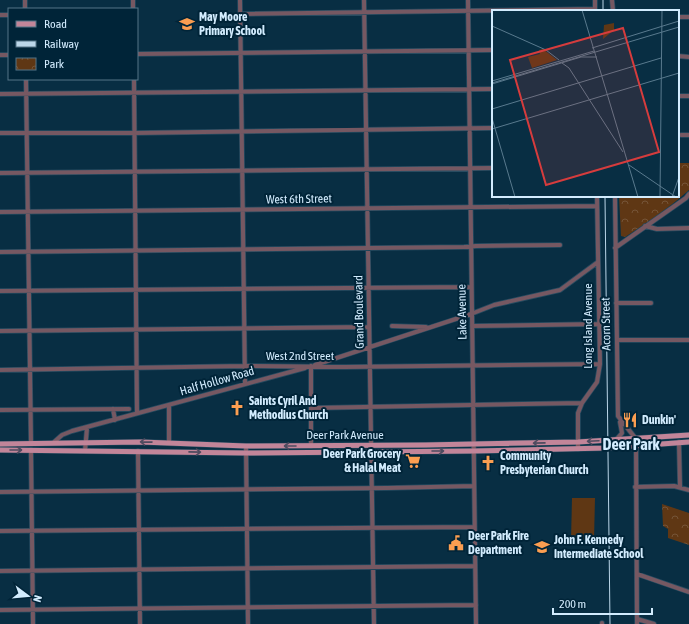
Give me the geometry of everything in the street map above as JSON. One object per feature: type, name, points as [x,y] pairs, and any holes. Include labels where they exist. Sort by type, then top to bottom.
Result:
[{"type":"main road","name":"Deer Park Avenue","points":[[0,444],[169,443],[246,446],[474,444],[578,442],[689,435]]},
{"type":"main road","name":"Deer Park Avenue","points":[[0,450],[246,453],[474,451],[578,449],[689,442]]},
{"type":"street","points":[[240,0],[246,383]]},
{"type":"street","name":"Grand Boulevard","points":[[364,0],[366,209],[374,624]]},
{"type":"street","name":"Lake Avenue","points":[[468,0],[476,624]]},
{"type":"street","points":[[595,0],[595,10]]},
{"type":"street","points":[[612,0],[613,10]]},
{"type":"street","points":[[240,14],[492,11]]},
{"type":"street","points":[[138,54],[492,50]]},
{"type":"street","points":[[679,56],[689,57]]},
{"type":"street","points":[[26,80],[31,444]]},
{"type":"street","points":[[134,80],[138,414]]},
{"type":"street","points":[[0,94],[492,89]]},
{"type":"street","points":[[0,133],[134,133],[492,128]]},
{"type":"street","points":[[681,135],[689,135]]},
{"type":"street","points":[[0,173],[492,168]]},
{"type":"street","points":[[615,248],[686,198],[689,194]]},
{"type":"street","name":"Long Island Avenue","points":[[578,449],[578,413],[582,403],[597,382],[600,364],[597,197]]},
{"type":"street","name":"Acorn Street","points":[[615,197],[618,416],[622,431],[616,440]]},
{"type":"street","name":"West 6th Street","points":[[0,212],[597,206]]},
{"type":"street","points":[[645,226],[656,229],[689,228]]},
{"type":"street","points":[[0,252],[560,245]]},
{"type":"street","name":"Half Hollow Road","points":[[53,443],[61,436],[72,431],[169,406],[246,383],[311,366],[471,314],[494,305],[560,290],[598,262]]},
{"type":"street","points":[[0,291],[471,287]]},
{"type":"street","points":[[616,303],[650,303]]},
{"type":"street","points":[[472,326],[599,324]]},
{"type":"street","points":[[392,326],[430,327]]},
{"type":"street","points":[[0,331],[369,327]]},
{"type":"street","points":[[617,340],[689,340]]},
{"type":"street","name":"West 2nd Street","points":[[0,370],[137,369],[245,366],[600,364]]},
{"type":"street","points":[[311,366],[311,446]]},
{"type":"street","points":[[311,408],[582,403]]},
{"type":"street","points":[[169,406],[169,443]]},
{"type":"street","points":[[113,409],[115,420]]},
{"type":"street","points":[[0,410],[128,409]]},
{"type":"street","points":[[618,416],[636,439],[637,622],[654,624]]},
{"type":"street","points":[[85,451],[87,428]]},
{"type":"street","points":[[679,442],[680,487]]},
{"type":"street","points":[[246,446],[248,624]]},
{"type":"street","points":[[31,450],[33,624]]},
{"type":"street","points":[[138,452],[140,624]]},
{"type":"street","points":[[0,492],[474,486]]},
{"type":"street","points":[[636,487],[674,486],[689,490]]},
{"type":"street","points":[[0,531],[474,527]]},
{"type":"street","points":[[0,571],[475,566]]},
{"type":"street","points":[[637,574],[689,592]]},
{"type":"street","points":[[0,610],[476,605]]},
{"type":"green space","points":[[679,163],[689,163],[689,190],[666,209],[625,237],[621,236],[619,197],[679,197]]},
{"type":"green space","points":[[572,498],[595,498],[594,540],[571,540]]},
{"type":"green space","points":[[662,504],[689,513],[689,545],[668,538],[668,529],[663,526]]},
{"type":"railway","points":[[603,0],[603,10]]},
{"type":"railway","points":[[605,197],[610,624]]},
{"type":"place","name":"May Moore Primary School","points":[[187,24]]},
{"type":"place","name":"Saints Cyril And Methodius Church","points":[[237,408]]},
{"type":"place","name":"Dunkin'","points":[[630,420]]},
{"type":"place","name":"Deer Park Grocery & Halal Meat","points":[[413,461]]},
{"type":"place","name":"Community Presbyterian Church","points":[[488,463]]},
{"type":"place","name":"Deer Park Fire Department","points":[[456,543]]},
{"type":"place","name":"John F. Kennedy Intermediate School","points":[[542,547]]},
{"type":"district","name":"Deer Park","points":[[631,444]]}]
